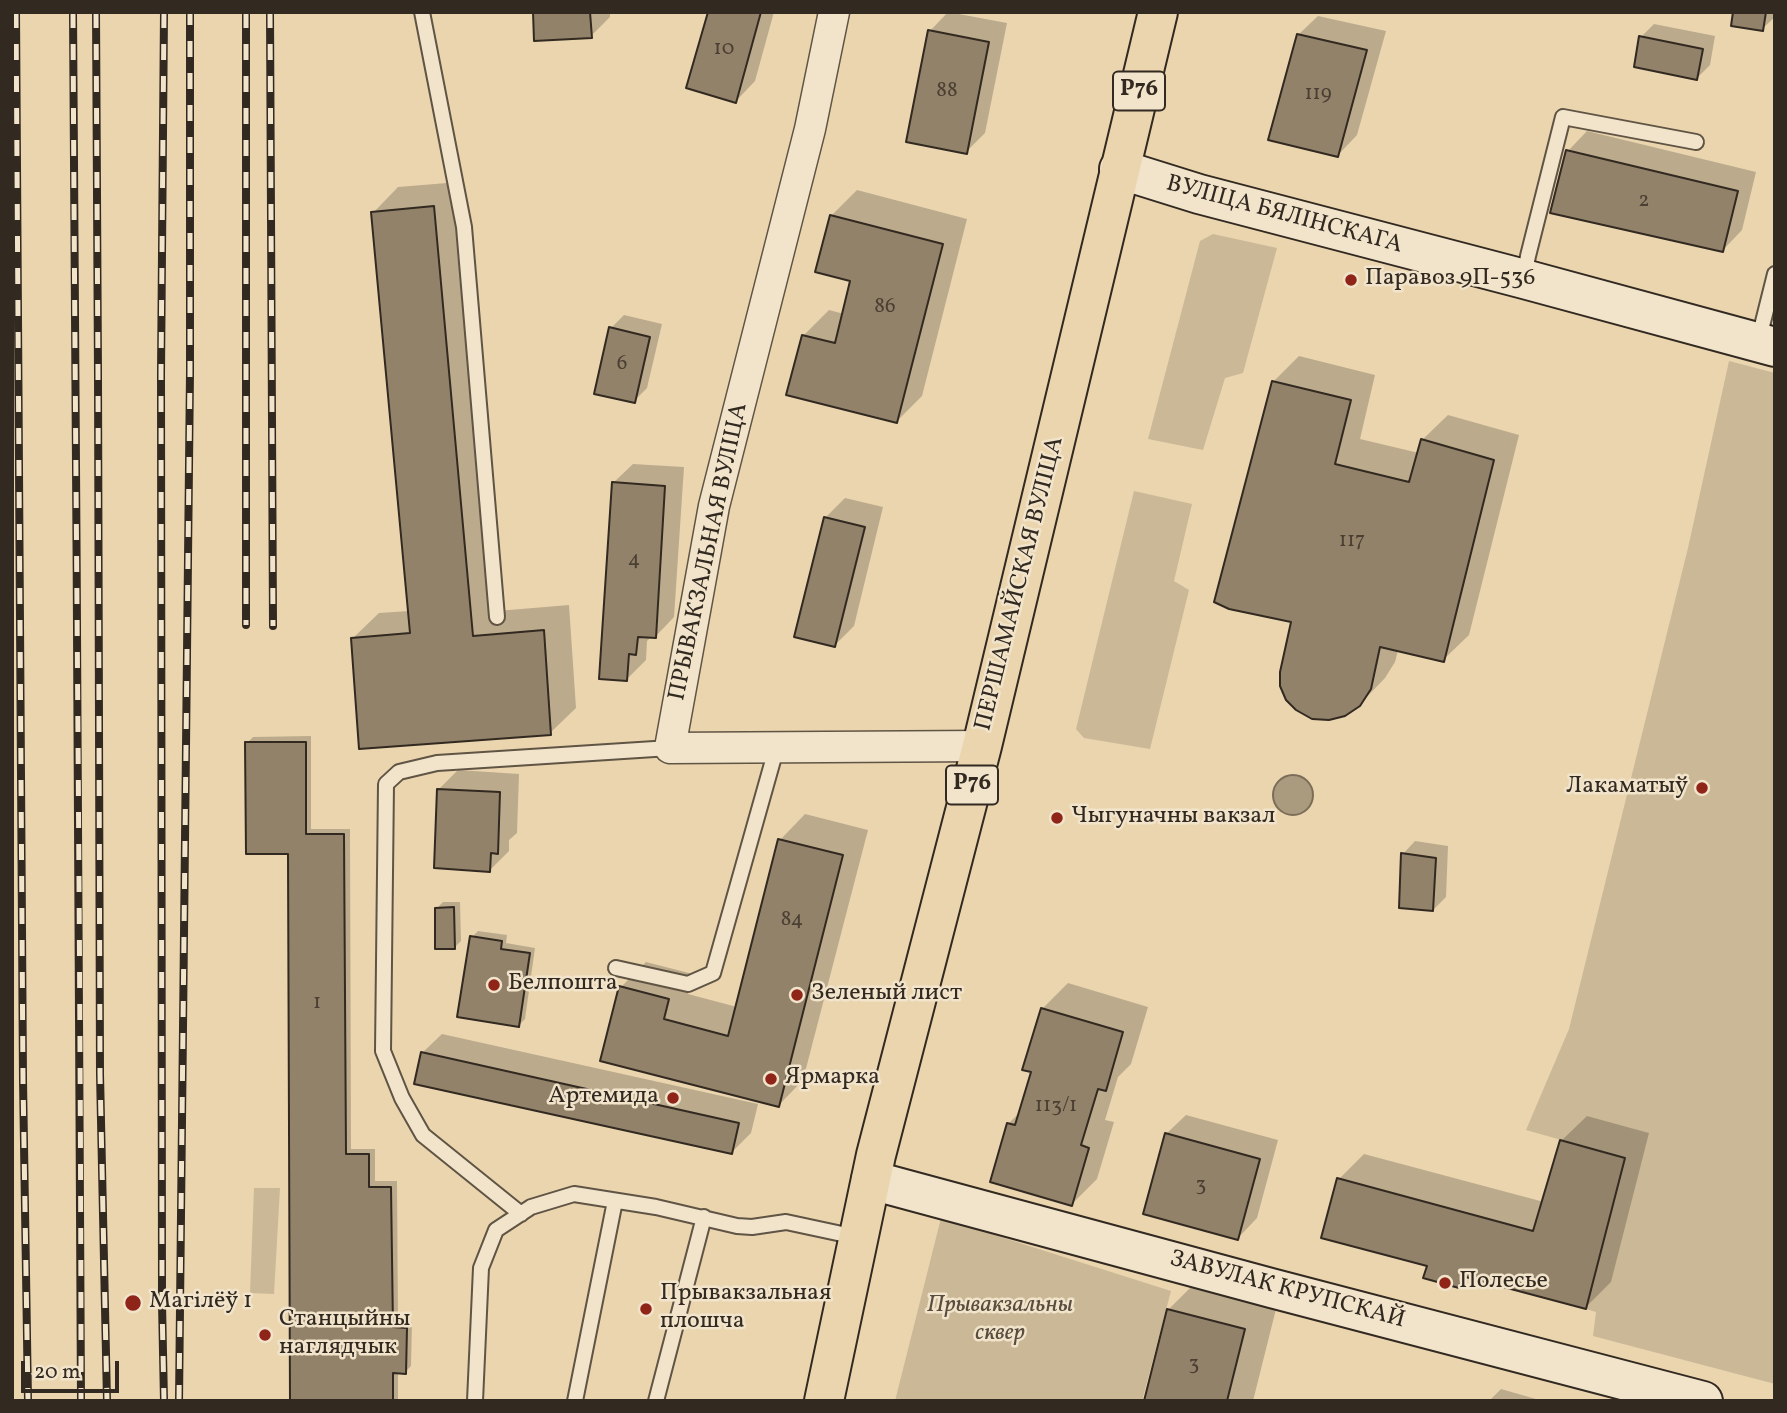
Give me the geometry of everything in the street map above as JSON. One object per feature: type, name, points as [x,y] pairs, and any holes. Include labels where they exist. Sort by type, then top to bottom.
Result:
[{"type":"main road","name":"ПЕРШАМАЙСКАЯ ВУЛІЦА","points":[[824,1401],[876,1154],[982,746],[1158,12]]},
{"type":"main road","name":"ВУЛІЦА БЯЛІНСКАГА","points":[[1119,169],[1212,197],[1766,345]]},
{"type":"main road","name":"ЗАВУЛАК КРУПСКАЙ","points":[[871,1180],[1703,1401]]},
{"type":"street","name":"ПРЫВАКЗАЛЬНАЯ ВУЛІЦА","points":[[670,748],[715,506],[810,129],[834,12]]},
{"type":"street","points":[[670,748],[982,746]]},
{"type":"lane","points":[[422,12],[464,227],[497,617]]},
{"type":"lane","points":[[1524,279],[1563,117],[1696,142]]},
{"type":"lane","points":[[1766,345],[1775,274]]},
{"type":"lane","points":[[616,968],[688,985],[713,973],[777,746]]},
{"type":"lane","points":[[521,1214],[423,1135],[402,1098],[383,1051],[386,784],[398,772],[437,763],[670,748]]},
{"type":"lane","points":[[475,1401],[481,1268],[496,1230],[531,1207],[574,1194],[704,1217],[737,1226],[752,1227],[786,1222],[858,1237]]},
{"type":"lane","points":[[575,1401],[615,1201]]},
{"type":"lane","points":[[656,1401],[704,1217]]},
{"type":"green space","points":[[1213,234],[1277,248],[1243,373],[1225,378],[1203,450],[1148,439],[1200,241]]},
{"type":"green space","name":"Лакаматыў","points":[[1729,361],[1775,373],[1775,1384],[1593,1336],[1596,1312],[1586,1309],[1625,1158],[1526,1130],[1569,1029],[1688,548]]},
{"type":"green space","points":[[1134,491],[1192,504],[1174,581],[1189,590],[1150,749],[1084,738],[1076,729]]},
{"type":"green space","points":[[254,1188],[280,1188],[274,1294],[250,1293]]},
{"type":"green space","name":"Прывакзальны сквер","points":[[941,1218],[1171,1291],[1142,1401],[895,1401]]},
{"type":"shaded area","points":[[1293,775],[1307,781],[1313,795],[1307,809],[1293,815],[1279,809],[1273,795],[1279,781]]},
{"type":"building","points":[[533,12],[590,12],[592,38],[534,41]]},
{"type":"building","points":[[708,12],[761,12],[736,103],[686,88]]},
{"type":"building","points":[[1733,12],[1766,12],[1763,31],[1731,26]]},
{"type":"building","points":[[928,30],[989,42],[967,154],[906,142]]},
{"type":"building","points":[[1297,34],[1367,50],[1338,157],[1268,140]]},
{"type":"building","points":[[1639,36],[1703,49],[1697,80],[1634,67]]},
{"type":"building","points":[[1566,150],[1738,191],[1723,252],[1550,213]]},
{"type":"building","points":[[434,206],[473,636],[544,630],[551,735],[359,749],[351,638],[410,633],[371,212]]},
{"type":"building","points":[[830,215],[943,244],[897,423],[786,395],[802,335],[835,343],[850,281],[815,272]]},
{"type":"building","points":[[609,327],[650,337],[635,403],[594,394]]},
{"type":"building","points":[[1272,381],[1351,400],[1335,464],[1409,482],[1421,439],[1494,460],[1444,662],[1380,647],[1371,689],[1360,706],[1345,716],[1329,720],[1312,719],[1296,710],[1286,700],[1280,686],[1280,672],[1291,622],[1229,609],[1214,602]]},
{"type":"building","points":[[612,482],[665,486],[656,638],[638,637],[636,655],[629,654],[627,681],[599,679]]},
{"type":"building","points":[[824,517],[865,527],[835,647],[794,637]]},
{"type":"building","name":"Магілёў 1","points":[[245,742],[306,742],[306,834],[344,834],[346,1154],[369,1154],[369,1187],[391,1187],[393,1327],[407,1328],[406,1374],[393,1373],[393,1401],[290,1401],[288,854],[246,854]]},
{"type":"building","points":[[437,789],[500,792],[498,854],[491,853],[490,872],[434,868]]},
{"type":"building","points":[[778,839],[843,855],[779,1107],[600,1061],[619,986],[669,999],[664,1019],[728,1036]]},
{"type":"building","points":[[1401,853],[1436,858],[1433,911],[1399,908]]},
{"type":"building","points":[[454,907],[455,949],[435,949],[435,908]]},
{"type":"building","name":"Белпошта","points":[[470,936],[502,941],[501,949],[530,953],[519,1027],[457,1017]]},
{"type":"building","points":[[1041,1008],[1123,1032],[1106,1091],[1098,1089],[1081,1145],[1089,1148],[1072,1206],[990,1182],[1007,1123],[1015,1125],[1031,1072],[1022,1070]]},
{"type":"building","points":[[421,1052],[739,1123],[732,1154],[414,1084]]},
{"type":"building","points":[[1165,1133],[1260,1159],[1238,1240],[1143,1214]]},
{"type":"building","points":[[1560,1140],[1625,1158],[1586,1309],[1462,1276],[1459,1288],[1423,1278],[1427,1266],[1321,1238],[1337,1178],[1533,1231]]},
{"type":"building","points":[[1167,1309],[1245,1329],[1227,1401],[1144,1401]]},
{"type":"railway","points":[[16,12],[23,1080],[28,1401]]},
{"type":"railway","points":[[73,12],[81,1401]]},
{"type":"railway","points":[[96,12],[100,1074],[107,1401]]},
{"type":"railway","points":[[164,12],[161,373],[164,1401]]},
{"type":"railway","points":[[179,1401],[190,372],[190,12]]},
{"type":"railway","points":[[246,12],[246,625]]},
{"type":"railway","points":[[270,12],[273,626]]},
{"type":"place","name":"Паравоз 9П-536","points":[[1351,280]]},
{"type":"place","name":"Лакаматыў","points":[[1702,788]]},
{"type":"place","name":"Чыгуначны вакзал","points":[[1057,818]]},
{"type":"place","name":"Белпошта","points":[[494,985]]},
{"type":"place","name":"Зеленый лист","points":[[797,995]]},
{"type":"place","name":"Ярмарка","points":[[771,1079]]},
{"type":"place","name":"Артемида","points":[[673,1098]]},
{"type":"place","name":"Полесье","points":[[1445,1283]]},
{"type":"place","name":"Магілёў 1","points":[[133,1303]]},
{"type":"place","name":"Прывакзальная плошча","points":[[646,1309]]},
{"type":"place","name":"Станцыйны наглядчык","points":[[265,1335]]}]
